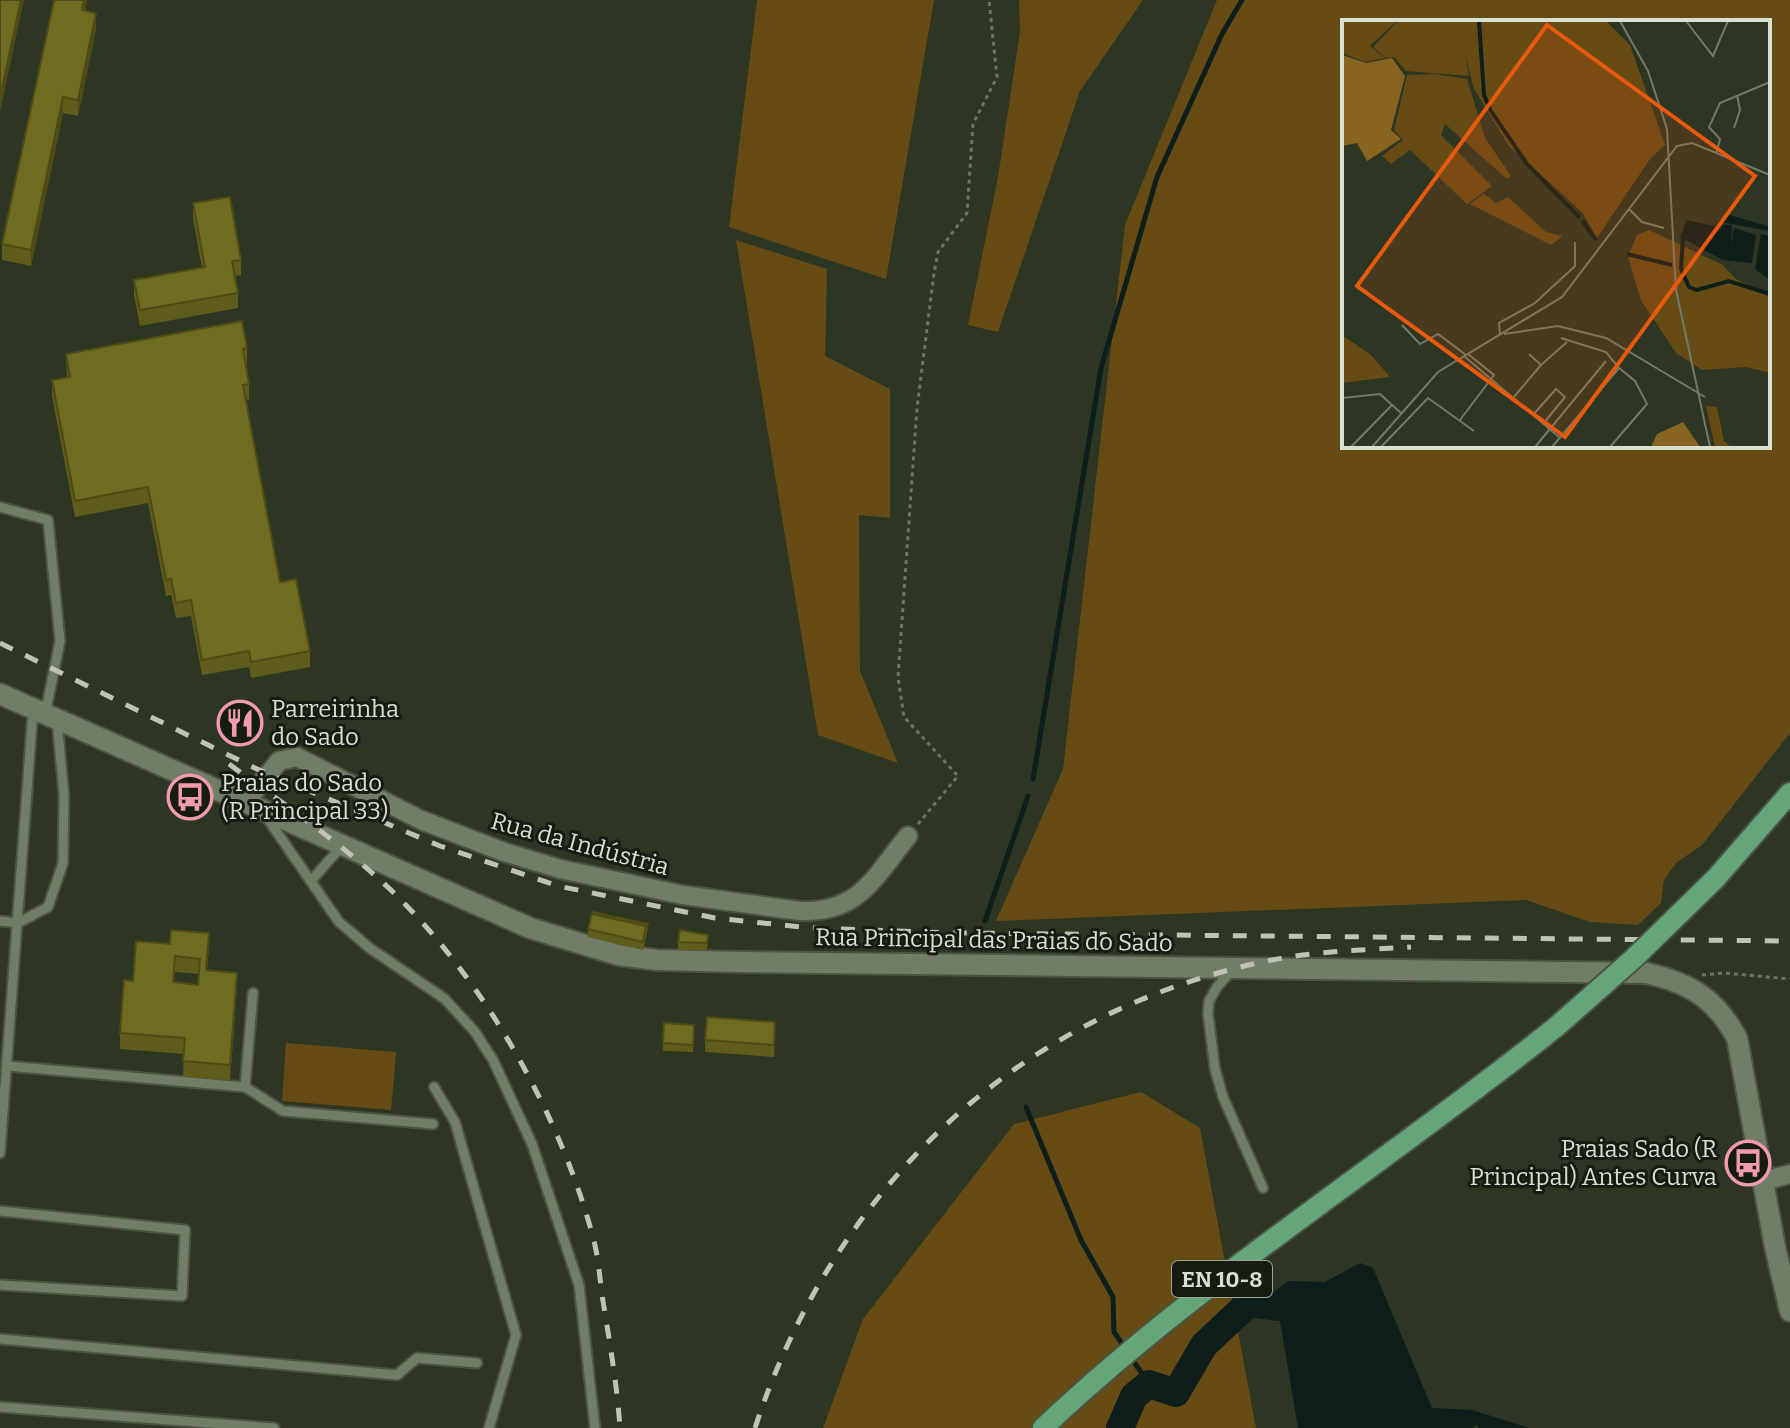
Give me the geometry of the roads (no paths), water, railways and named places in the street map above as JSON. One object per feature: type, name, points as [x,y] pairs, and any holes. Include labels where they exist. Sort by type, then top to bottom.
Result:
[{"type":"main road","name":"EN 10-8","points":[[1043,1428],[1191,1303],[1556,1027],[1633,959],[1716,878],[1790,793]]},
{"type":"street","name":"Rua Principal das Praias do Sado","points":[[0,694],[530,928],[598,950],[638,958],[1646,973],[1670,978],[1711,1001],[1737,1038],[1790,1311]]},
{"type":"street","name":"Rua da Indústria","points":[[253,806],[279,761],[297,757],[421,820],[504,852],[560,869],[683,895],[820,912],[845,905],[867,886],[908,836]]},
{"type":"street","points":[[1763,1181],[1790,1174]]},
{"type":"lane","points":[[0,507],[48,520],[60,641],[45,715],[18,923],[0,1153]]},
{"type":"lane","points":[[0,921],[18,923],[48,907],[63,863],[64,795],[45,715]]},
{"type":"lane","points":[[253,806],[348,931],[455,1009],[493,1060],[532,1144],[579,1285],[595,1428]]},
{"type":"lane","points":[[311,881],[341,847]]},
{"type":"lane","points":[[1233,969],[1209,1001],[1215,1069],[1223,1097],[1263,1188]]},
{"type":"lane","points":[[245,1087],[253,993]]},
{"type":"lane","points":[[7,1066],[245,1087],[283,1111],[433,1124]]},
{"type":"lane","points":[[434,1087],[455,1122],[516,1335],[489,1428]]},
{"type":"lane","points":[[0,1211],[185,1230],[182,1296],[0,1285]]},
{"type":"lane","points":[[0,1339],[397,1375],[417,1358],[477,1363]]},
{"type":"lane","points":[[0,1407],[274,1428]]},
{"type":"water","points":[[1360,1263],[1373,1268],[1432,1408],[1472,1410],[1529,1428],[1479,1428],[1477,1425],[1471,1428],[1298,1428],[1275,1291],[1288,1281],[1325,1282]]},
{"type":"waterway","points":[[1033,779],[1101,368],[1157,177],[1222,34],[1242,0]]},
{"type":"waterway","points":[[985,921],[1028,796]]},
{"type":"waterway","points":[[1026,1107],[1081,1240],[1113,1297],[1114,1332],[1125,1348]]},
{"type":"waterway","points":[[1120,1428],[1134,1396],[1149,1384],[1176,1393],[1204,1345],[1249,1303],[1278,1307]]},
{"type":"waterway","points":[[1130,1356],[1149,1384]]},
{"type":"railway","points":[[0,643],[257,769],[440,846],[558,886],[715,918],[811,928],[956,933],[1790,941]]},
{"type":"railway","points":[[229,764],[336,843],[397,896],[461,970],[517,1056],[562,1148],[594,1241],[620,1428]]},
{"type":"railway","points":[[755,1428],[790,1340],[834,1260],[887,1187],[949,1122],[1019,1066],[1096,1020],[1181,985],[1289,957],[1411,947]]},
{"type":"place","name":"Parreirinha do Sado","points":[[240,723]]},
{"type":"place","name":"Praias do Sado (R Principal 33)","points":[[190,797]]},
{"type":"place","name":"Praias Sado (R Principal) Antes Curva","points":[[1748,1163]]}]
